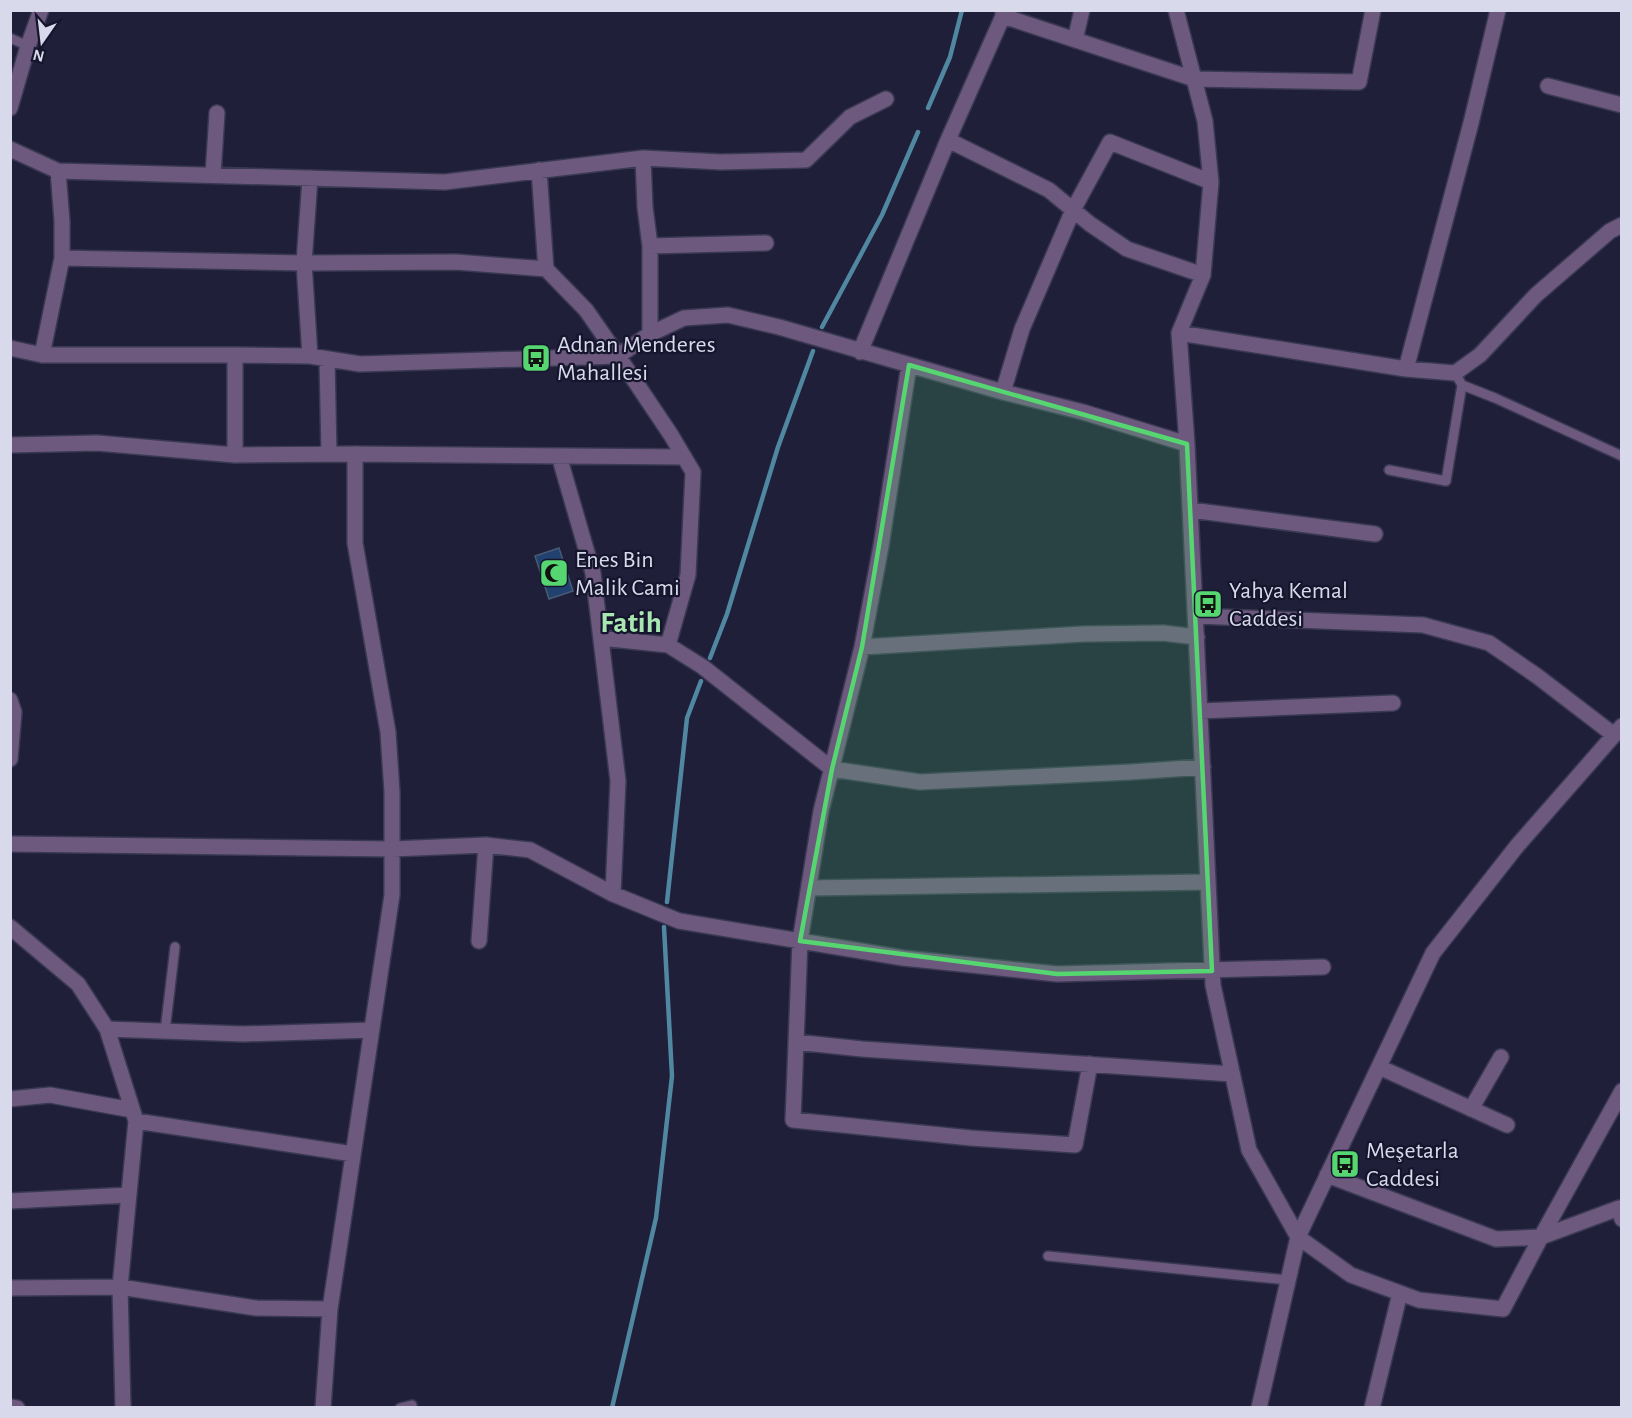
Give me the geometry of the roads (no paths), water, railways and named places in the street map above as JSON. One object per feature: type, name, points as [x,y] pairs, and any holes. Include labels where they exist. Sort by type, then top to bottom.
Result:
[{"type":"street","points":[[10,108],[41,10]]},
{"type":"street","points":[[1075,40],[1082,10]]},
{"type":"street","points":[[1176,10],[1205,122],[1211,182],[1203,275],[1179,333],[1188,444],[1212,971],[1213,985],[1249,1150],[1298,1237],[1351,1275],[1419,1300],[1503,1309],[1622,1090]]},
{"type":"street","points":[[860,352],[1003,13],[1194,80],[1359,82],[1373,10]]},
{"type":"street","points":[[1406,369],[1472,123],[1498,10]]},
{"type":"street","points":[[1548,86],[1622,105]]},
{"type":"street","points":[[10,149],[58,171],[445,182],[643,158],[721,162],[806,160],[850,117],[886,99]]},
{"type":"street","points":[[213,175],[217,113]]},
{"type":"street","points":[[948,140],[1049,190],[1090,225],[1127,249],[1203,275]]},
{"type":"street","points":[[1003,392],[1022,329],[1073,210],[1110,142],[1211,182]]},
{"type":"street","points":[[643,158],[645,207],[650,246],[650,334]]},
{"type":"street","points":[[539,170],[546,269],[586,310],[693,472],[688,574],[668,645]]},
{"type":"street","points":[[42,355],[62,258],[63,221],[58,171]]},
{"type":"street","points":[[310,178],[304,263],[310,356]]},
{"type":"street","points":[[1179,333],[1459,379],[1536,295],[1618,230]]},
{"type":"street","points":[[650,246],[766,243]]},
{"type":"street","points":[[62,258],[304,263],[456,262],[546,269]]},
{"type":"street","points":[[10,348],[42,355],[310,356],[360,364],[618,356],[650,334],[684,318],[728,315],[779,327],[1003,392],[1083,412],[1188,444]]},
{"type":"street","points":[[235,355],[235,455]]},
{"type":"street","points":[[327,359],[329,454]]},
{"type":"street","points":[[909,365],[881,546],[862,647],[821,811],[800,941],[793,1120],[971,1138],[1075,1145],[1090,1064]]},
{"type":"street","points":[[10,445],[97,444],[235,455],[684,457]]},
{"type":"street","points":[[323,1407],[330,1310],[392,895],[392,792],[388,732],[355,543],[355,454]]},
{"type":"street","points":[[559,456],[593,573],[618,781],[613,894]]},
{"type":"street","points":[[1191,510],[1375,534]]},
{"type":"street","points":[[1196,616],[1423,625],[1490,644],[1618,731],[1517,846],[1433,953],[1298,1237],[1260,1407]]},
{"type":"street","points":[[862,647],[1083,634],[1163,633],[1197,637]]},
{"type":"street","points":[[601,638],[668,645],[703,667],[832,769],[920,782],[1203,767]]},
{"type":"street","points":[[10,700],[14,712],[10,759]]},
{"type":"street","points":[[1200,711],[1394,703]]},
{"type":"street","points":[[10,844],[392,849],[486,845],[530,850],[613,894],[679,921],[903,958],[1057,974],[1323,967]]},
{"type":"street","points":[[478,941],[486,845]]},
{"type":"street","points":[[809,888],[1208,882]]},
{"type":"street","points":[[10,927],[78,984],[107,1029],[134,1115],[120,1287],[123,1407]]},
{"type":"street","points":[[107,1029],[243,1034],[372,1030]]},
{"type":"street","points":[[796,1042],[862,1049],[1232,1074]]},
{"type":"street","points":[[1471,1109],[1501,1057]]},
{"type":"street","points":[[1379,1067],[1507,1125]]},
{"type":"street","points":[[10,1099],[50,1095],[134,1115],[353,1154]]},
{"type":"street","points":[[1327,1174],[1496,1239],[1541,1237],[1619,1208],[1622,1219]]},
{"type":"street","points":[[10,1201],[129,1195]]},
{"type":"street","points":[[10,1288],[120,1287],[256,1308],[330,1310]]},
{"type":"street","points":[[1372,1407],[1400,1293]]},
{"type":"street","points":[[10,1407],[16,1407]]},
{"type":"lane","points":[[10,38],[28,46]]},
{"type":"lane","points":[[1389,470],[1446,482],[1459,379],[1495,398],[1622,456]]},
{"type":"lane","points":[[165,1031],[175,947]]},
{"type":"lane","points":[[1048,1256],[1288,1280]]},
{"type":"lane","points":[[400,1407],[412,1405]]},
{"type":"waterway","points":[[928,108],[950,57],[962,10]]},
{"type":"waterway","points":[[822,327],[882,215],[918,132]]},
{"type":"waterway","points":[[710,658],[727,614],[778,447],[813,351]]},
{"type":"waterway","points":[[667,902],[687,718],[701,681]]},
{"type":"waterway","points":[[612,1408],[656,1218],[672,1076],[664,927]]},
{"type":"place","name":"Adnan Menderes Mahallesi","points":[[536,358]]},
{"type":"place","name":"Enes Bin Malik Cami","points":[[554,573]]},
{"type":"place","name":"Yahya Kemal Caddesi","points":[[1208,604]]},
{"type":"place","name":"Meşetarla Caddesi","points":[[1345,1164]]},
{"type":"district","name":"Fatih","points":[[631,622]]}]
